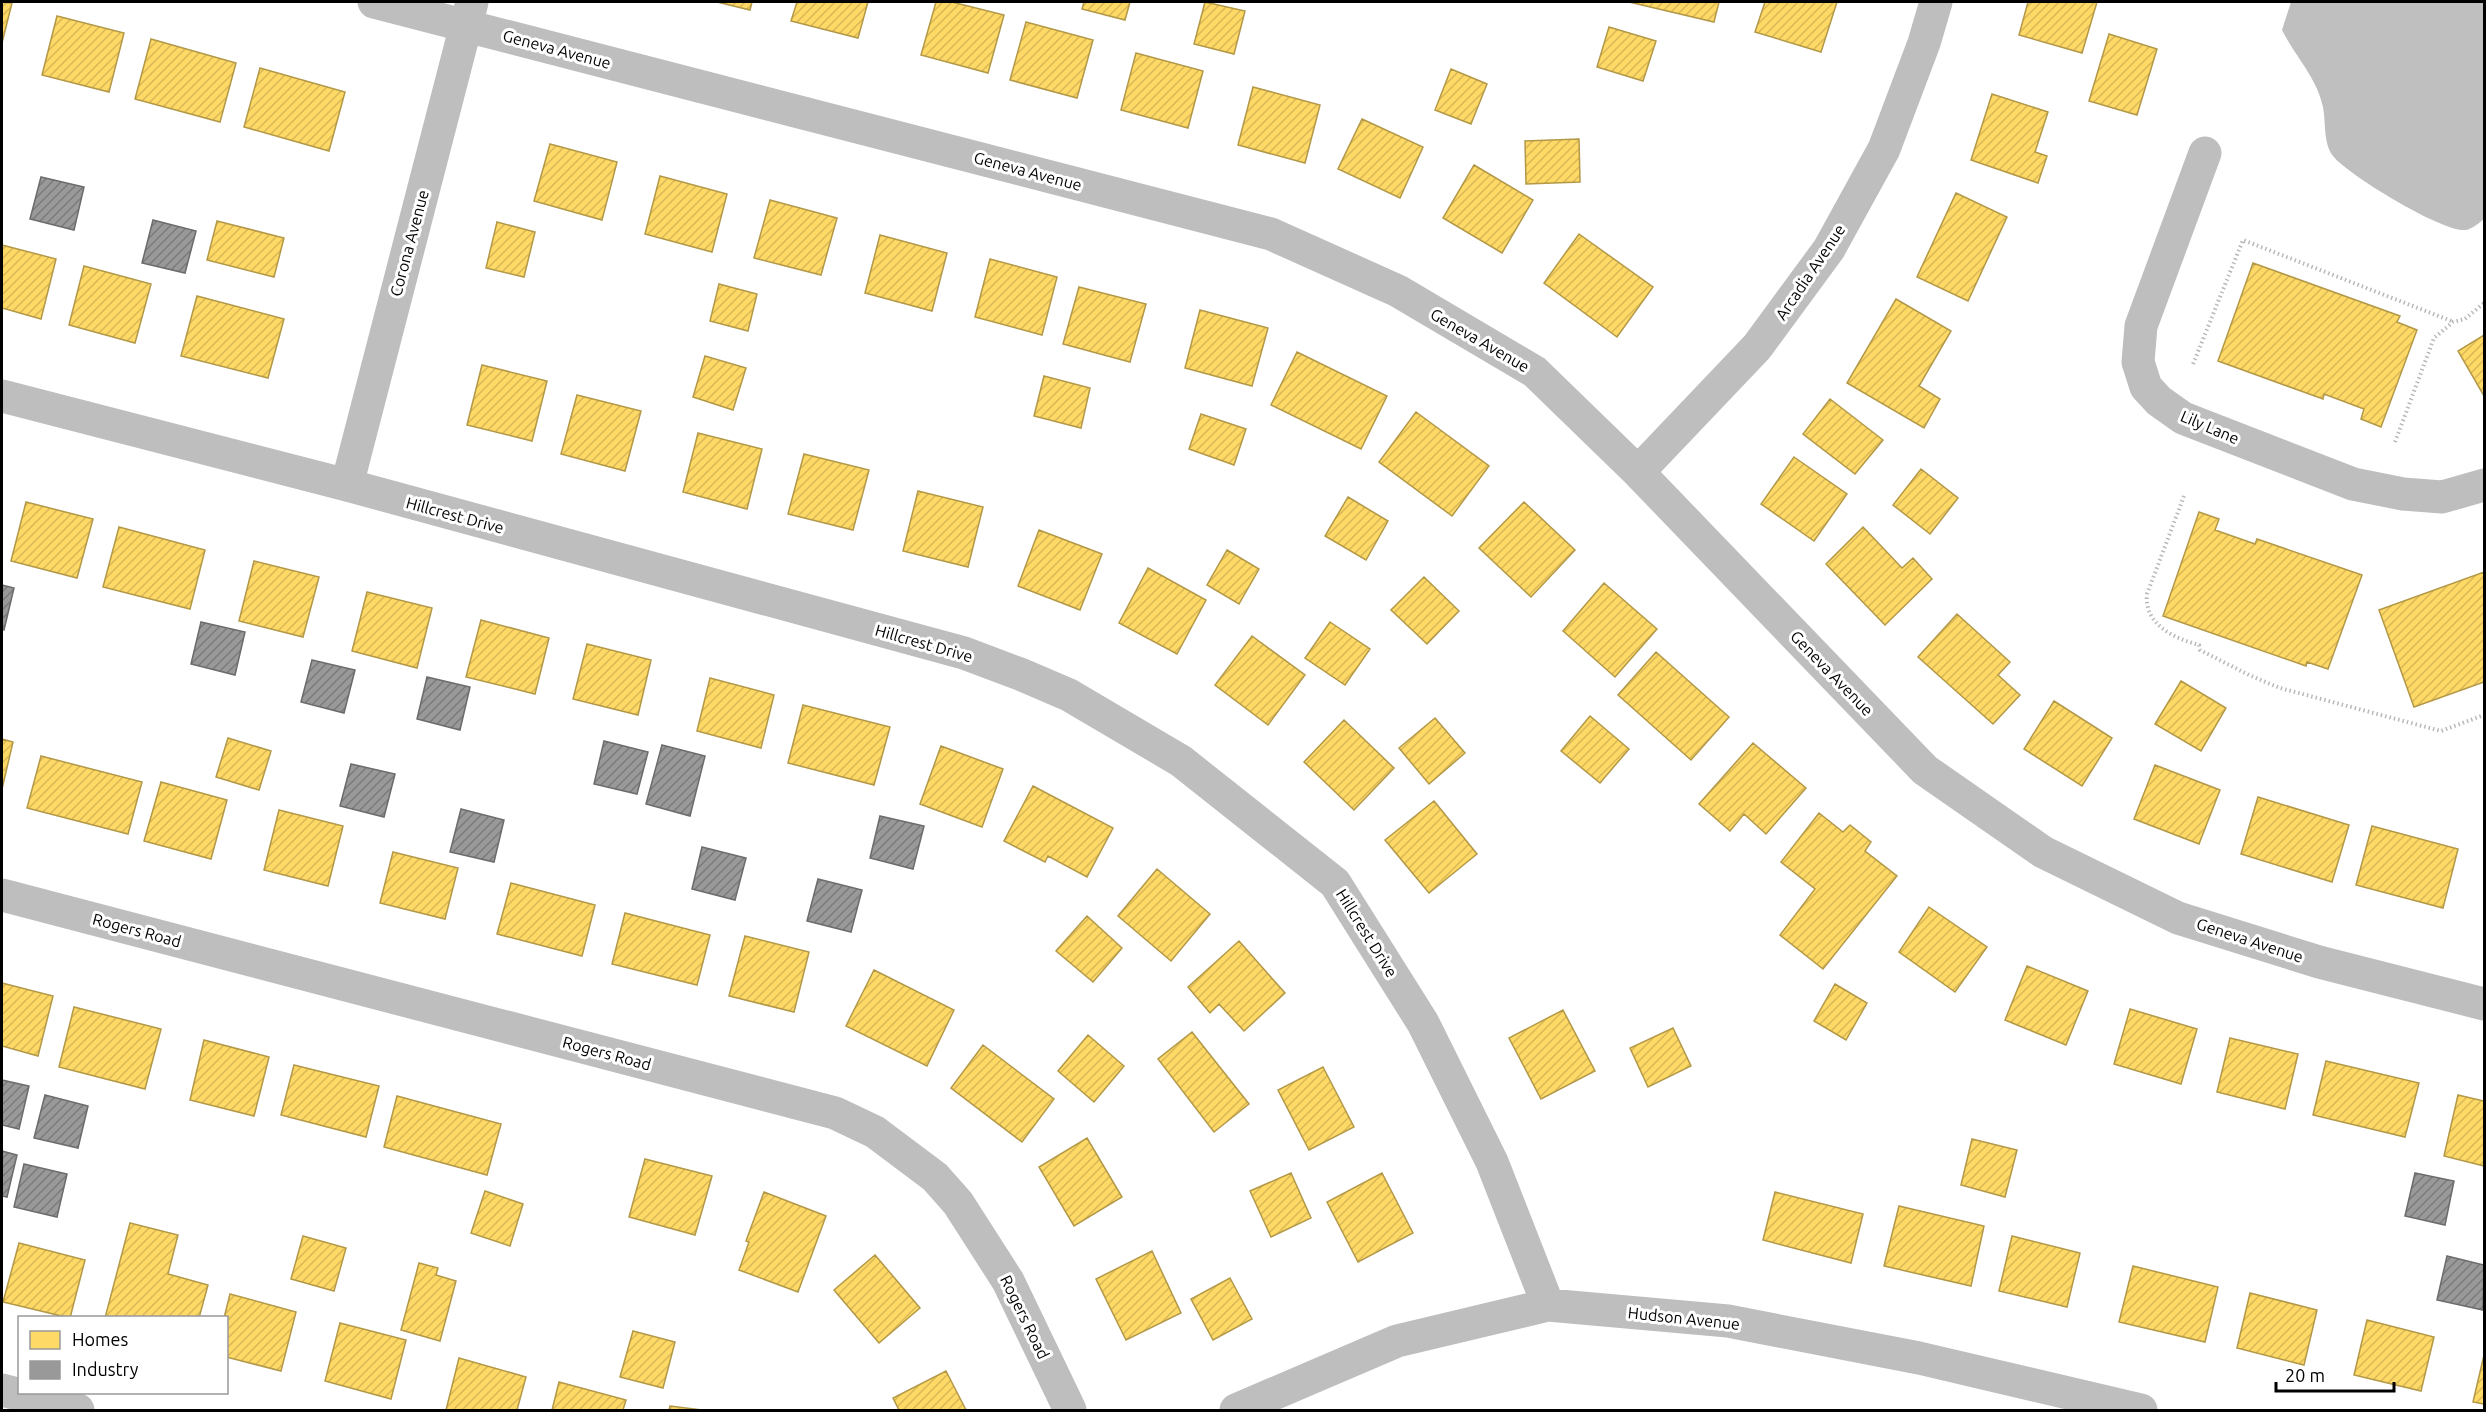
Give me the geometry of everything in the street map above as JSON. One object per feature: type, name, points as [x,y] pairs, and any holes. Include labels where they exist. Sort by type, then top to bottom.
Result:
[{"type":"street","name":"Geneva Avenue","points":[[374,2],[469,14],[1271,234],[1398,291],[1535,372],[1638,472],[1925,770],[2043,852],[2178,918],[2319,962],[2484,1004]]},
{"type":"street","name":"Arcadia Avenue","points":[[1638,472],[1757,347],[1829,249],[1884,149],[1924,43],[1936,2]]},
{"type":"street","name":"Corona Avenue","points":[[347,485],[469,14]]},
{"type":"street","name":"Lily Lane","points":[[2205,153],[2140,326],[2138,362],[2146,387],[2159,401],[2183,418],[2354,484],[2403,494],[2442,497],[2484,484]]},
{"type":"street","name":"Hillcrest Drive","points":[[2,396],[347,485],[964,654],[1070,695],[1181,761],[1335,883],[1428,1034],[1492,1162],[1548,1305]]},
{"type":"street","name":"Rogers Road","points":[[2,895],[835,1113],[875,1132],[935,1178],[958,1203],[1008,1281],[1070,1410]]},
{"type":"street","name":"Hudson Avenue","points":[[1236,1410],[1397,1341],[1548,1305],[1728,1321],[1919,1358],[2141,1410]]},
{"type":"street","points":[[2,1390],[78,1410]]},
{"type":"path","points":[[2193,364],[2243,240],[2454,322]]},
{"type":"path","points":[[2395,442],[2434,338],[2454,322],[2465,319],[2484,303]]},
{"type":"path","points":[[2184,496],[2147,594],[2146,607],[2152,618],[2168,633],[2182,641],[2199,645],[2200,650],[2248,675],[2280,688],[2348,708],[2442,731],[2484,715]]},
{"type":"shaded area","points":[[2291,2],[2484,2],[2484,219],[2465,230],[2437,222],[2375,188],[2333,156],[2326,139],[2323,107],[2316,86],[2282,30]]},
{"type":"building: Homes","points":[[2,2],[12,3],[2,43]]},
{"type":"building: Homes","points":[[717,2],[752,2],[750,10]]},
{"type":"building: Homes","points":[[797,2],[868,2],[858,38],[791,21]]},
{"type":"building: Homes","points":[[936,2],[952,2],[1004,15],[988,73],[921,55]]},
{"type":"building: Homes","points":[[1084,2],[1130,2],[1125,20],[1082,9]]},
{"type":"building: Homes","points":[[1205,2],[1245,11],[1234,54],[1194,44]]},
{"type":"building: Homes","points":[[1629,2],[1719,2],[1714,22]]},
{"type":"building: Homes","points":[[1765,2],[1837,2],[1821,52],[1755,32]]},
{"type":"building: Homes","points":[[2028,2],[2097,2],[2082,53],[2019,35]]},
{"type":"building: Homes","points":[[57,16],[124,33],[109,92],[42,75]]},
{"type":"building: Homes","points":[[1026,22],[1093,40],[1077,98],[1010,80]]},
{"type":"building: Homes","points":[[1609,27],[1656,41],[1643,81],[1597,67]]},
{"type":"building: Homes","points":[[2109,34],[2157,49],[2137,115],[2089,101]]},
{"type":"building: Homes","points":[[151,39],[236,63],[220,122],[135,99]]},
{"type":"building: Homes","points":[[1136,53],[1203,71],[1188,128],[1121,110]]},
{"type":"building: Homes","points":[[260,68],[345,92],[329,151],[244,127]]},
{"type":"building: Homes","points":[[1451,69],[1487,84],[1471,124],[1435,110]]},
{"type":"building: Homes","points":[[1253,87],[1320,105],[1305,163],[1238,145]]},
{"type":"building: Homes","points":[[1992,94],[2048,112],[2035,152],[2047,156],[2038,183],[1971,160]]},
{"type":"building: Homes","points":[[1362,119],[1423,147],[1400,198],[1338,169]]},
{"type":"building: Homes","points":[[1579,139],[1580,182],[1526,184],[1525,141]]},
{"type":"building: Homes","points":[[550,144],[617,162],[602,220],[534,201]]},
{"type":"building: Homes","points":[[1474,165],[1533,200],[1502,253],[1443,218]]},
{"type":"building: Homes","points":[[660,176],[727,194],[712,252],[645,234]]},
{"type":"building: Homes","points":[[1956,193],[2007,217],[1968,301],[1917,277]]},
{"type":"building: Homes","points":[[770,200],[837,218],[821,275],[754,258]]},
{"type":"building: Homes","points":[[217,221],[284,238],[274,277],[207,260]]},
{"type":"building: Homes","points":[[497,222],[535,232],[524,277],[486,268]]},
{"type":"building: Homes","points":[[1579,234],[1653,287],[1617,337],[1544,283]]},
{"type":"building: Homes","points":[[880,235],[947,253],[932,311],[865,293]]},
{"type":"building: Homes","points":[[2,245],[56,259],[41,319],[2,308]]},
{"type":"building: Homes","points":[[990,259],[1057,277],[1042,335],[975,317]]},
{"type":"building: Homes","points":[[2253,263],[2400,316],[2397,322],[2417,330],[2381,427],[2361,419],[2364,409],[2324,394],[2323,399],[2218,361]]},
{"type":"building: Homes","points":[[84,266],[151,284],[135,343],[69,325]]},
{"type":"building: Homes","points":[[719,284],[757,294],[748,331],[710,321]]},
{"type":"building: Homes","points":[[1079,287],[1146,304],[1130,362],[1063,344]]},
{"type":"building: Homes","points":[[197,296],[284,319],[268,378],[181,356]]},
{"type":"building: Homes","points":[[1896,299],[1951,331],[1919,386],[1940,399],[1924,428],[1847,383]]},
{"type":"building: Homes","points":[[1200,310],[1268,328],[1252,386],[1185,368]]},
{"type":"building: Homes","points":[[2484,335],[2484,396],[2458,351]]},
{"type":"building: Homes","points":[[1297,352],[1387,396],[1361,449],[1271,405]]},
{"type":"building: Homes","points":[[705,356],[746,368],[733,410],[693,397]]},
{"type":"building: Homes","points":[[482,365],[547,381],[532,441],[467,425]]},
{"type":"building: Homes","points":[[1044,376],[1090,388],[1081,428],[1034,416]]},
{"type":"building: Homes","points":[[577,395],[641,411],[625,471],[561,454]]},
{"type":"building: Homes","points":[[1830,399],[1883,440],[1855,474],[1803,434]]},
{"type":"building: Homes","points":[[1416,412],[1489,466],[1452,516],[1379,462]]},
{"type":"building: Homes","points":[[1201,414],[1246,429],[1234,465],[1189,449]]},
{"type":"building: Homes","points":[[698,433],[762,449],[747,509],[683,492]]},
{"type":"building: Homes","points":[[804,454],[869,470],[853,530],[788,514]]},
{"type":"building: Homes","points":[[1794,457],[1847,494],[1814,541],[1761,504]]},
{"type":"building: Homes","points":[[1921,469],[1958,498],[1930,534],[1893,505]]},
{"type":"building: Homes","points":[[918,491],[983,507],[968,567],[903,551]]},
{"type":"building: Homes","points":[[1348,497],[1388,521],[1366,560],[1325,536]]},
{"type":"building: Homes","points":[[26,502],[93,519],[77,578],[11,561]]},
{"type":"building: Homes","points":[[1524,502],[1575,550],[1531,597],[1479,548]]},
{"type":"building: Homes","points":[[2199,512],[2219,519],[2215,530],[2255,544],[2257,539],[2362,575],[2328,669],[2307,662],[2306,666],[2163,616]]},
{"type":"building: Homes","points":[[119,527],[205,550],[190,609],[103,587]]},
{"type":"building: Homes","points":[[1863,527],[1902,568],[1913,558],[1932,579],[1885,625],[1826,564]]},
{"type":"building: Homes","points":[[1039,530],[1102,554],[1080,610],[1018,586]]},
{"type":"building: Homes","points":[[1227,550],[1259,569],[1239,604],[1207,585]]},
{"type":"building: Homes","points":[[254,561],[319,577],[303,637],[239,621]]},
{"type":"building: Homes","points":[[1148,568],[1206,600],[1177,654],[1119,623]]},
{"type":"building: Homes","points":[[2484,572],[2484,682],[2414,707],[2379,610]]},
{"type":"building: Homes","points":[[1424,577],[1459,611],[1427,644],[1391,610]]},
{"type":"building: Homes","points":[[1604,583],[1657,629],[1615,677],[1563,631]]},
{"type":"building: Homes","points":[[367,592],[432,608],[417,668],[352,651]]},
{"type":"building: Homes","points":[[1957,614],[2010,662],[1998,675],[2020,695],[1993,724],[1918,657]]},
{"type":"building: Homes","points":[[481,620],[549,638],[535,694],[466,677]]},
{"type":"building: Homes","points":[[1330,622],[1370,649],[1345,685],[1305,658]]},
{"type":"building: Homes","points":[[1252,636],[1305,675],[1268,725],[1215,685]]},
{"type":"building: Homes","points":[[587,644],[651,660],[638,715],[573,699]]},
{"type":"building: Homes","points":[[1656,652],[1729,717],[1691,760],[1618,695]]},
{"type":"building: Homes","points":[[710,678],[774,695],[761,748],[697,731]]},
{"type":"building: Homes","points":[[2181,681],[2226,708],[2201,751],[2155,724]]},
{"type":"building: Homes","points":[[2054,701],[2112,738],[2082,786],[2024,749]]},
{"type":"building: Homes","points":[[803,705],[890,727],[874,785],[788,763]]},
{"type":"building: Homes","points":[[1590,716],[1629,749],[1600,783],[1561,751]]},
{"type":"building: Homes","points":[[1435,718],[1465,753],[1429,784],[1399,748]]},
{"type":"building: Homes","points":[[1344,720],[1394,768],[1354,810],[1304,762]]},
{"type":"building: Homes","points":[[228,738],[271,751],[259,790],[216,777]]},
{"type":"building: Homes","points":[[2,739],[13,742],[2,789]]},
{"type":"building: Homes","points":[[1753,743],[1806,788],[1766,834],[1744,814],[1730,831],[1699,804]]},
{"type":"building: Homes","points":[[941,746],[1003,769],[982,827],[920,804]]},
{"type":"building: Homes","points":[[41,756],[142,782],[128,834],[27,808]]},
{"type":"building: Homes","points":[[2155,765],[2220,790],[2199,844],[2134,819]]},
{"type":"building: Homes","points":[[161,782],[227,800],[211,859],[144,841]]},
{"type":"building: Homes","points":[[1033,786],[1113,828],[1087,877],[1048,856],[1045,862],[1004,841]]},
{"type":"building: Homes","points":[[2258,797],[2349,825],[2332,882],[2241,854]]},
{"type":"building: Homes","points":[[1434,801],[1477,854],[1429,893],[1385,840]]},
{"type":"building: Homes","points":[[279,810],[343,826],[328,886],[264,870]]},
{"type":"building: Homes","points":[[1819,813],[1843,832],[1850,825],[1871,842],[1865,851],[1897,876],[1823,969],[1780,935],[1815,889],[1781,862]]},
{"type":"building: Homes","points":[[2372,826],[2458,849],[2443,908],[2356,885]]},
{"type":"building: Homes","points":[[393,852],[458,868],[445,919],[380,903]]},
{"type":"building: Homes","points":[[1157,869],[1210,914],[1171,961],[1118,916]]},
{"type":"building: Homes","points":[[511,883],[595,905],[582,956],[497,934]]},
{"type":"building: Homes","points":[[1929,907],[1987,947],[1955,992],[1899,952]]},
{"type":"building: Homes","points":[[625,913],[710,935],[697,985],[612,964]]},
{"type":"building: Homes","points":[[1087,916],[1122,948],[1093,982],[1056,951]]},
{"type":"building: Homes","points":[[745,936],[809,952],[794,1012],[729,996]]},
{"type":"building: Homes","points":[[1239,941],[1285,993],[1244,1031],[1219,1004],[1210,1013],[1188,987]]},
{"type":"building: Homes","points":[[2027,966],[2088,991],[2066,1045],[2005,1020]]},
{"type":"building: Homes","points":[[874,970],[954,1010],[927,1066],[846,1026]]},
{"type":"building: Homes","points":[[2,983],[53,996],[38,1056],[2,1046]]},
{"type":"building: Homes","points":[[1835,984],[1867,1003],[1846,1040],[1814,1021]]},
{"type":"building: Homes","points":[[74,1007],[161,1029],[145,1089],[59,1067]]},
{"type":"building: Homes","points":[[2130,1009],[2197,1029],[2181,1084],[2114,1064]]},
{"type":"building: Homes","points":[[1563,1010],[1595,1071],[1541,1099],[1509,1038]]},
{"type":"building: Homes","points":[[1673,1028],[1691,1066],[1648,1087],[1630,1048]]},
{"type":"building: Homes","points":[[1192,1032],[1249,1104],[1214,1132],[1158,1059]]},
{"type":"building: Homes","points":[[1088,1035],[1124,1066],[1094,1102],[1058,1071]]},
{"type":"building: Homes","points":[[2230,1038],[2298,1054],[2285,1109],[2217,1092]]},
{"type":"building: Homes","points":[[204,1040],[269,1057],[254,1116],[190,1100]]},
{"type":"building: Homes","points":[[983,1045],[1054,1099],[1022,1142],[951,1088]]},
{"type":"building: Homes","points":[[2326,1061],[2419,1083],[2405,1137],[2313,1115]]},
{"type":"building: Homes","points":[[294,1065],[379,1086],[366,1137],[281,1115]]},
{"type":"building: Homes","points":[[1323,1067],[1354,1127],[1309,1150],[1278,1090]]},
{"type":"building: Homes","points":[[2458,1095],[2484,1101],[2484,1166],[2444,1156]]},
{"type":"building: Homes","points":[[397,1096],[501,1124],[487,1175],[384,1147]]},
{"type":"building: Homes","points":[[1087,1138],[1122,1197],[1074,1226],[1039,1167]]},
{"type":"building: Homes","points":[[1972,1139],[2017,1150],[2005,1197],[1961,1185]]},
{"type":"building: Homes","points":[[645,1159],[712,1176],[695,1235],[629,1217]]},
{"type":"building: Homes","points":[[1291,1173],[1311,1218],[1271,1237],[1250,1191]]},
{"type":"building: Homes","points":[[1382,1173],[1413,1233],[1358,1262],[1327,1202]]},
{"type":"building: Homes","points":[[485,1191],[523,1204],[510,1246],[471,1233]]},
{"type":"building: Homes","points":[[764,1192],[826,1216],[798,1292],[739,1270],[749,1242],[746,1241]]},
{"type":"building: Homes","points":[[1775,1192],[1863,1214],[1851,1263],[1763,1240]]},
{"type":"building: Homes","points":[[1899,1206],[1984,1226],[1971,1286],[1884,1266]]},
{"type":"building: Homes","points":[[130,1223],[178,1235],[168,1274],[208,1285],[200,1316],[106,1316]]},
{"type":"building: Homes","points":[[303,1236],[346,1248],[334,1291],[291,1279]]},
{"type":"building: Homes","points":[[2012,1236],[2080,1253],[2067,1307],[1999,1291]]},
{"type":"building: Homes","points":[[19,1243],[85,1260],[71,1316],[62,1316],[3,1302]]},
{"type":"building: Homes","points":[[1152,1251],[1181,1313],[1126,1340],[1096,1279]]},
{"type":"building: Homes","points":[[875,1255],[920,1308],[879,1343],[834,1290]]},
{"type":"building: Homes","points":[[419,1263],[438,1268],[436,1275],[456,1281],[440,1341],[401,1330]]},
{"type":"building: Homes","points":[[2133,1266],[2218,1287],[2205,1342],[2119,1322]]},
{"type":"building: Homes","points":[[1230,1278],[1252,1319],[1213,1340],[1191,1299]]},
{"type":"building: Homes","points":[[2250,1293],[2317,1310],[2304,1365],[2237,1348]]},
{"type":"building: Homes","points":[[230,1294],[296,1312],[281,1371],[228,1358],[228,1316],[224,1316]]},
{"type":"building: Homes","points":[[2367,1320],[2434,1337],[2421,1391],[2354,1375]]},
{"type":"building: Homes","points":[[340,1323],[406,1340],[391,1399],[325,1381]]},
{"type":"building: Homes","points":[[633,1331],[675,1342],[663,1388],[620,1377]]},
{"type":"building: Homes","points":[[2484,1355],[2484,1404],[2473,1402]]},
{"type":"building: Homes","points":[[459,1358],[526,1377],[517,1410],[446,1410]]},
{"type":"building: Homes","points":[[946,1371],[966,1410],[899,1410],[893,1398]]},
{"type":"building: Homes","points":[[559,1382],[626,1400],[623,1410],[552,1410]]},
{"type":"building: Homes","points":[[670,1406],[702,1410],[669,1410]]},
{"type":"building: Industry","points":[[41,177],[84,187],[74,230],[30,219]]},
{"type":"building: Industry","points":[[153,220],[196,231],[185,273],[142,263]]},
{"type":"building: Industry","points":[[2,585],[14,588],[4,630],[2,629]]},
{"type":"building: Industry","points":[[201,622],[245,632],[235,675],[191,664]]},
{"type":"building: Industry","points":[[312,660],[355,670],[344,713],[301,702]]},
{"type":"building: Industry","points":[[427,677],[470,687],[460,730],[417,719]]},
{"type":"building: Industry","points":[[604,741],[648,752],[637,794],[594,784]]},
{"type":"building: Industry","points":[[662,745],[705,756],[690,816],[646,804]]},
{"type":"building: Industry","points":[[351,764],[395,774],[384,817],[340,806]]},
{"type":"building: Industry","points":[[461,809],[504,820],[494,862],[450,852]]},
{"type":"building: Industry","points":[[880,816],[924,826],[913,869],[870,858]]},
{"type":"building: Industry","points":[[702,847],[746,858],[735,900],[692,889]]},
{"type":"building: Industry","points":[[818,879],[862,890],[851,932],[807,921]]},
{"type":"building: Industry","points":[[2,1080],[29,1086],[19,1129],[2,1125]]},
{"type":"building: Industry","points":[[45,1095],[88,1106],[78,1148],[34,1138]]},
{"type":"building: Industry","points":[[2,1151],[17,1155],[7,1197],[2,1196]]},
{"type":"building: Industry","points":[[24,1164],[67,1174],[57,1217],[14,1207]]},
{"type":"building: Industry","points":[[2415,1173],[2454,1181],[2445,1225],[2405,1216]]},
{"type":"building: Industry","points":[[2447,1256],[2484,1265],[2483,1310],[2437,1300]]}]
